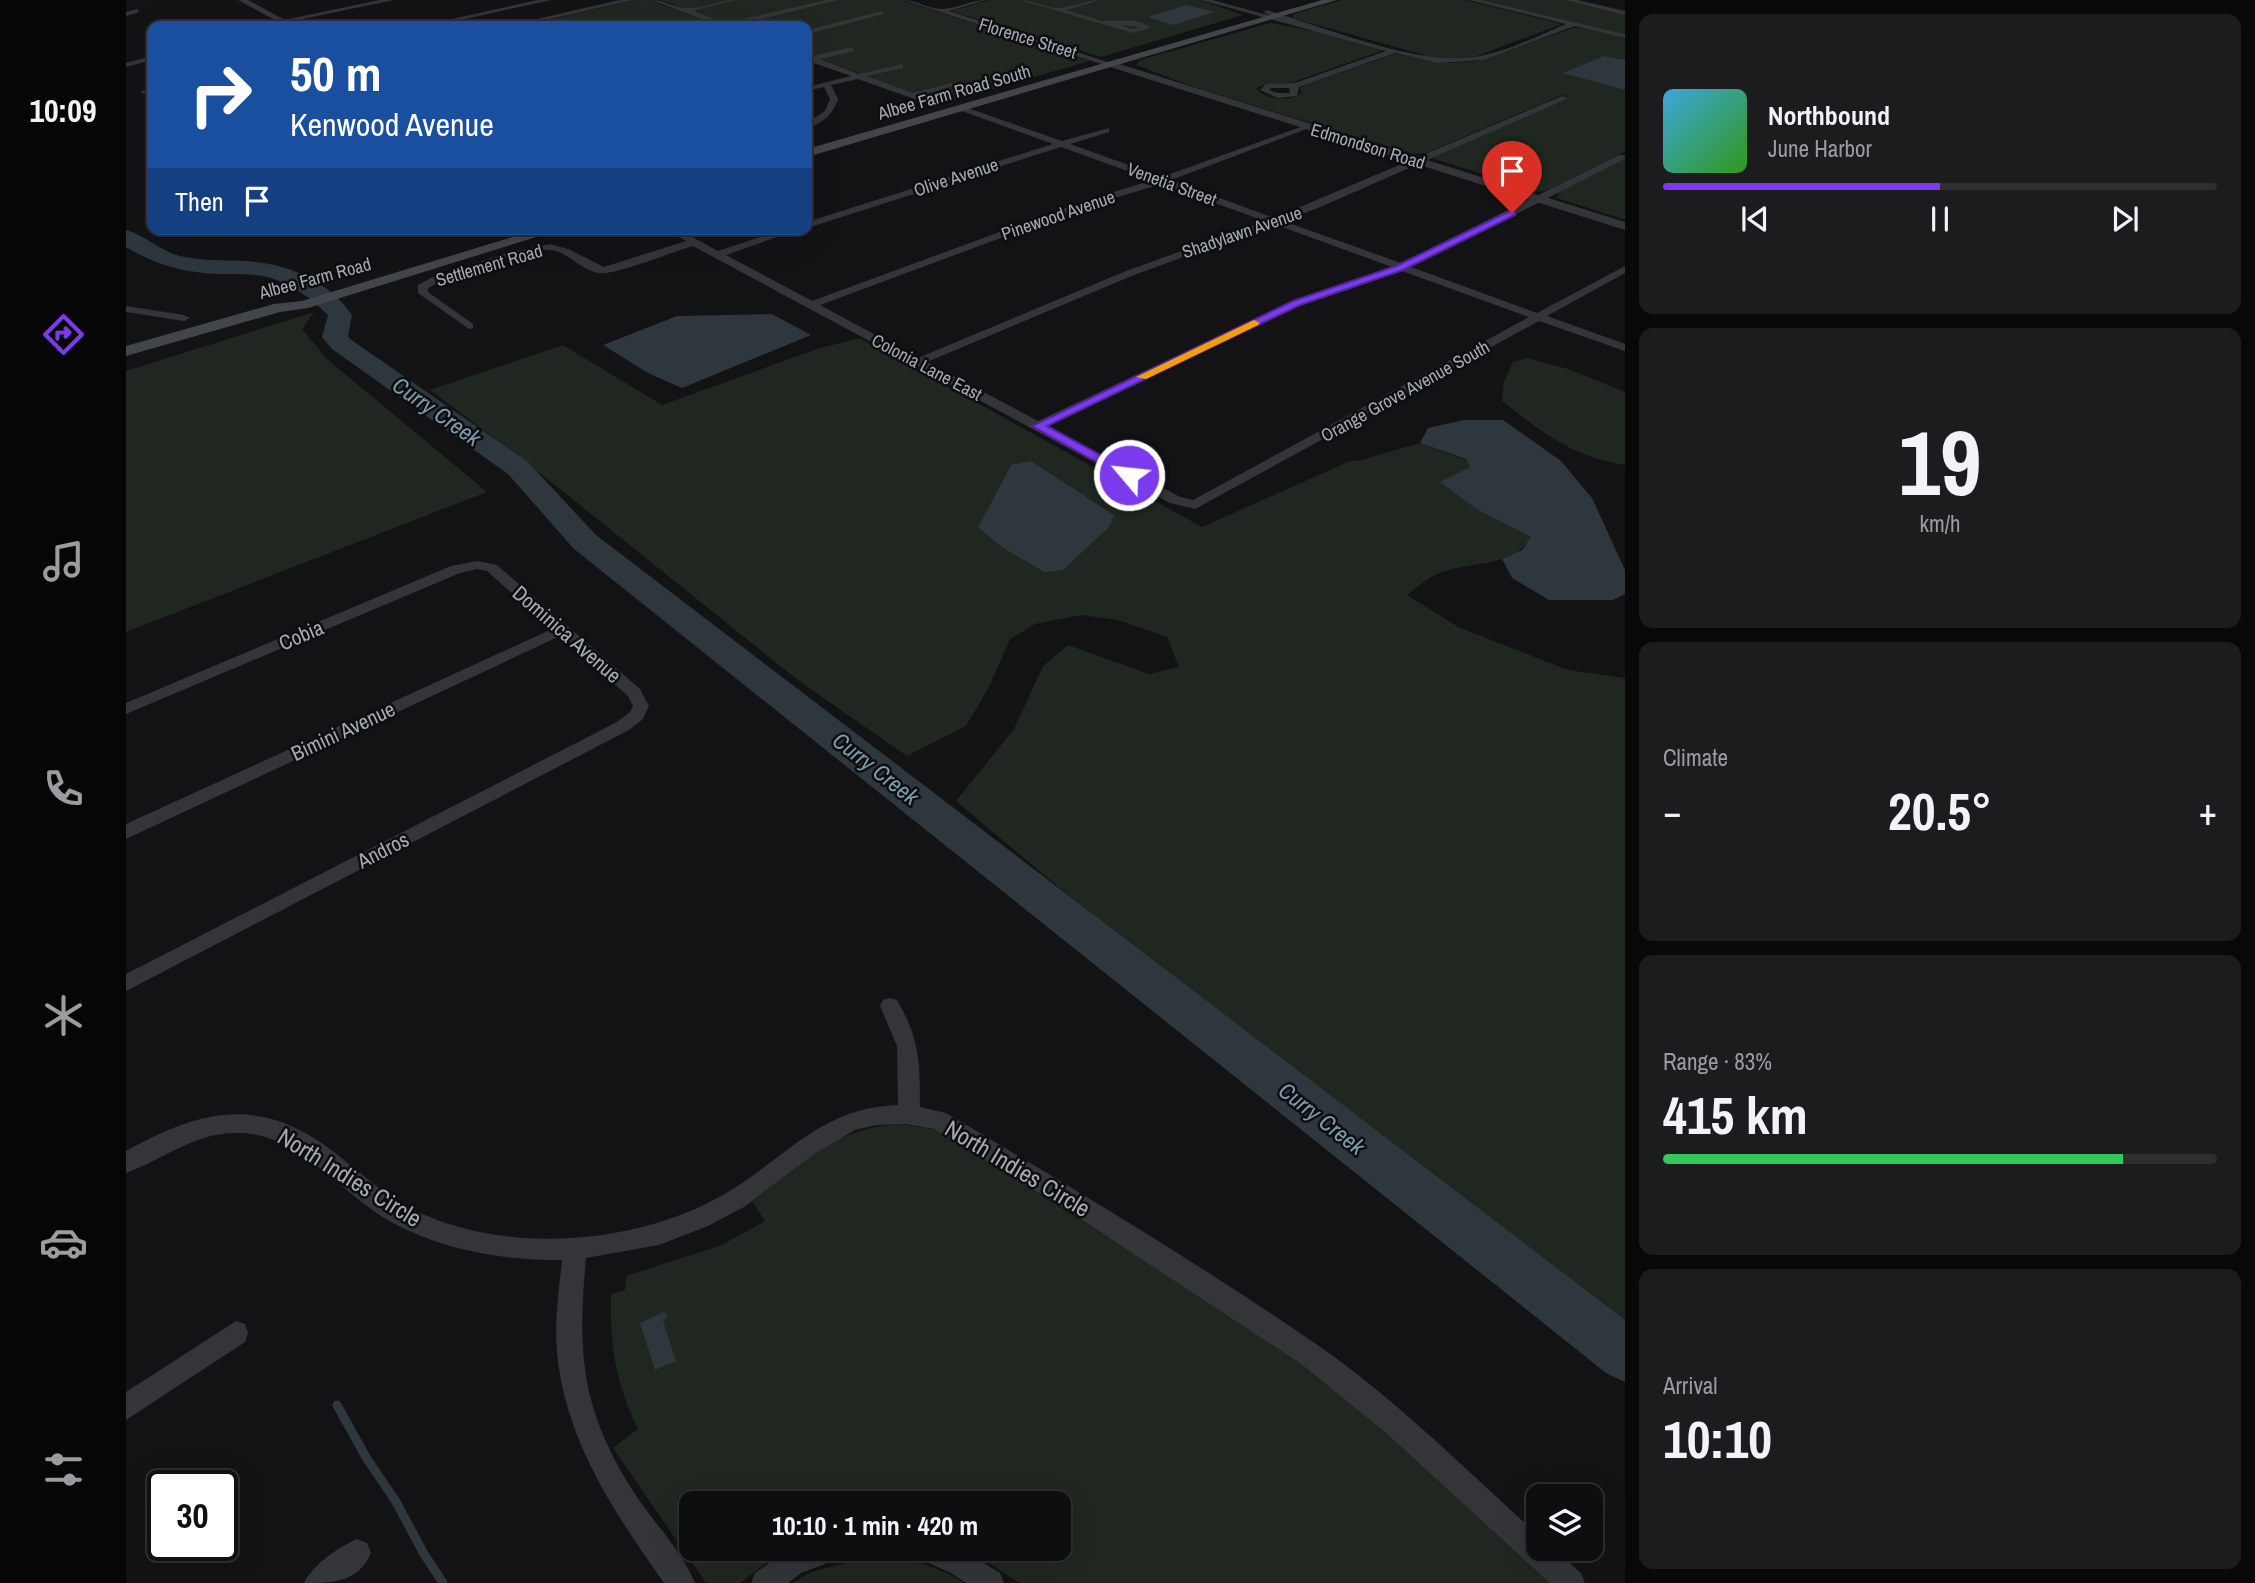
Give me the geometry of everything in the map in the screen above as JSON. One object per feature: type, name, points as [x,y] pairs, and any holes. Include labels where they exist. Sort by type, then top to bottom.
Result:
[{"type":"main road","points":[[1305,4],[1332,0]]},
{"type":"main road","name":"Albee Farm Road South","points":[[1265,15],[1289,6],[1305,4]]},
{"type":"main road","name":"Albee Farm Road South","points":[[812,152],[1305,4]]},
{"type":"main road","name":"Albee Farm Road","points":[[126,351],[279,307],[303,305],[535,235]]},
{"type":"main road","points":[[126,364],[288,314],[303,305]]},
{"type":"street","points":[[242,0],[281,21]]},
{"type":"street","points":[[288,21],[391,0]]},
{"type":"street","points":[[448,21],[548,0]]},
{"type":"street","points":[[534,21],[629,0]]},
{"type":"street","points":[[655,0],[711,21]]},
{"type":"street","points":[[684,11],[732,0]]},
{"type":"street","points":[[746,21],[835,0]]},
{"type":"street","name":"Florence Street","points":[[906,0],[1110,64]]},
{"type":"street","points":[[941,11],[983,0]]},
{"type":"street","points":[[1023,0],[1102,23],[1133,31],[1148,27],[1137,23],[1102,23]]},
{"type":"street","points":[[1059,10],[1097,0]]},
{"type":"street","points":[[1204,0],[1434,59],[1471,60],[1574,24]]},
{"type":"street","points":[[1216,0],[1228,6]]},
{"type":"street","points":[[1472,0],[1625,36]]},
{"type":"street","points":[[1568,0],[1625,13]]},
{"type":"street","points":[[126,14],[137,12]]},
{"type":"street","points":[[812,31],[882,13]]},
{"type":"street","points":[[812,58],[852,49]]},
{"type":"street","points":[[1296,85],[1397,50]]},
{"type":"street","points":[[126,65],[147,59]]},
{"type":"street","points":[[812,60],[937,105]]},
{"type":"street","name":"Edmondson Road","points":[[1110,64],[1625,226]]},
{"type":"street","points":[[812,88],[900,66]]},
{"type":"street","points":[[812,123],[832,108],[835,99],[827,85]]},
{"type":"street","points":[[912,96],[952,85]]},
{"type":"street","name":"Shadylawn Avenue","points":[[918,362],[1142,268],[1274,222],[1565,98]]},
{"type":"street","name":"Venetia Street","points":[[962,108],[1625,348]]},
{"type":"street","name":"Pinewood Avenue","points":[[811,304],[1084,204],[1161,181],[1306,126]]},
{"type":"street","name":"Olive Avenue","points":[[812,223],[1106,130]]},
{"type":"street","points":[[1038,426],[1297,303],[1400,268],[1622,157]]},
{"type":"street","name":"Colonia Lane East","points":[[681,235],[1184,504]]},
{"type":"street","points":[[718,254],[776,235]]},
{"type":"street","name":"Settlement Road","points":[[469,326],[423,293],[422,287],[435,280],[542,248],[557,249],[591,268],[609,270],[694,242]]},
{"type":"street","name":"Orange Grove Avenue South","points":[[1184,504],[1200,504],[1625,270]]},
{"type":"street","points":[[126,309],[184,318]]},
{"type":"street","name":"Dominica Avenue","points":[[477,565],[492,568],[634,693],[640,703],[637,715]]},
{"type":"street","name":"Cobia","points":[[126,709],[456,569],[477,565]]},
{"type":"street","name":"Bimini Avenue","points":[[126,832],[561,630]]},
{"type":"street","name":"Andros","points":[[126,983],[622,726],[637,715]]},
{"type":"street","points":[[890,1006],[903,1026],[909,1046],[909,1114]]},
{"type":"street","name":"North Indies Circle","points":[[126,1163],[158,1145],[208,1125],[250,1123],[266,1126],[292,1136],[401,1215],[436,1230],[472,1242],[512,1248],[575,1250],[639,1238],[704,1216],[757,1185],[828,1131],[870,1116],[909,1114],[952,1126],[1310,1354],[1394,1423],[1572,1583]]},
{"type":"street","points":[[575,1250],[569,1351],[583,1419],[611,1483],[681,1583]]},
{"type":"street","points":[[126,1407],[236,1334]]},
{"type":"street","points":[[318,1583],[356,1553]]},
{"type":"street","points":[[765,1583],[795,1561]]},
{"type":"street","points":[[957,1561],[990,1583]]},
{"type":"shaded area","points":[[634,0],[650,0],[707,21],[559,21],[547,20]]},
{"type":"shaded area","points":[[661,0],[901,0],[1090,61],[948,102],[937,102],[812,56],[812,21],[718,21]]},
{"type":"shaded area","points":[[989,0],[1200,0],[1243,15],[1101,57],[951,11]]},
{"type":"shaded area","points":[[1341,0],[1465,0],[1562,24],[1474,57],[1453,59],[1428,56],[1292,18],[1294,14]]},
{"type":"shaded area","points":[[1480,0],[1563,0],[1625,14],[1625,34]]},
{"type":"shaded area","points":[[1186,5],[1215,12],[1173,25],[1148,17]]},
{"type":"shaded area","points":[[1270,23],[1334,35],[1384,50],[1294,82],[1263,85],[1256,89],[1266,96],[1279,99],[1297,96],[1302,93],[1300,88],[1305,85],[1394,54],[1449,63],[1478,61],[1576,27],[1625,37],[1625,152],[1539,192],[1432,158],[1568,97],[1562,95],[1426,153],[1412,154],[1194,87],[1136,65],[1140,60]]},
{"type":"shaded area","points":[[1604,56],[1625,60],[1625,90],[1563,73]]},
{"type":"shaded area","points":[[1625,158],[1625,220],[1557,198],[1559,192]]},
{"type":"shaded area","points":[[314,312],[302,329],[327,359],[487,492],[126,632],[126,371]]},
{"type":"shaded area","points":[[772,314],[811,335],[682,388],[648,373],[603,345],[677,316]]},
{"type":"shaded area","points":[[859,338],[1202,527],[1350,461],[1420,443],[1466,460],[1470,467],[1441,482],[1476,509],[1532,537],[1512,555],[1500,560],[1447,570],[1435,575],[1407,595],[1458,627],[1568,670],[1625,678],[1625,1325],[1286,1069],[956,801],[1014,729],[1043,666],[1068,645],[1149,674],[1179,667],[1167,637],[1118,620],[1081,615],[1035,624],[1010,639],[989,687],[966,726],[907,756],[799,681],[530,465],[430,390],[563,345],[662,405],[817,349]],"holes":[[[1011,465],[1078,492],[1114,515],[978,527]]]},
{"type":"shaded area","points":[[1527,358],[1568,369],[1625,392],[1625,465],[1574,450],[1545,433],[1502,401],[1504,381],[1513,362]]},
{"type":"shaded area","points":[[1464,420],[1503,420],[1561,461],[1592,498],[1625,570],[1625,594],[1613,600],[1549,600],[1512,578],[1502,559],[1522,550],[1531,537],[1476,509],[1440,482],[1470,467],[1466,459],[1420,443],[1428,428]]},
{"type":"shaded area","points":[[1031,461],[1114,515],[1109,527],[1063,570],[1044,572],[1002,547],[978,527],[1011,465]]},
{"type":"shaded area","points":[[900,1124],[938,1130],[1278,1345],[1371,1419],[1551,1583],[1019,1583],[986,1561],[1071,1561],[1071,1491],[679,1491],[679,1544],[613,1448],[638,1429],[619,1379],[613,1347],[611,1294],[625,1290],[626,1276],[722,1245],[765,1221],[752,1201],[820,1150],[837,1140],[876,1127]]},
{"type":"shaded area","points":[[664,1312],[668,1315],[663,1321],[676,1361],[655,1370],[640,1323]]},
{"type":"shaded area","points":[[691,1561],[769,1561],[740,1583],[706,1583]]},
{"type":"shaded area","points":[[854,1561],[909,1561],[942,1571],[964,1583],[792,1583],[811,1572]]},
{"type":"waterway","name":"Curry Creek","points":[[126,237],[156,255],[175,262],[265,270],[299,281],[316,293],[340,315],[335,337],[341,344],[518,468],[585,542],[1625,1354]]},
{"type":"waterway","points":[[337,1405],[443,1583]]},
{"type":"slow traffic","points":[[1142,377],[1254,323]]},
{"type":"route","points":[[1129,475],[1038,426],[1297,303],[1400,268],[1512,213]]}]
